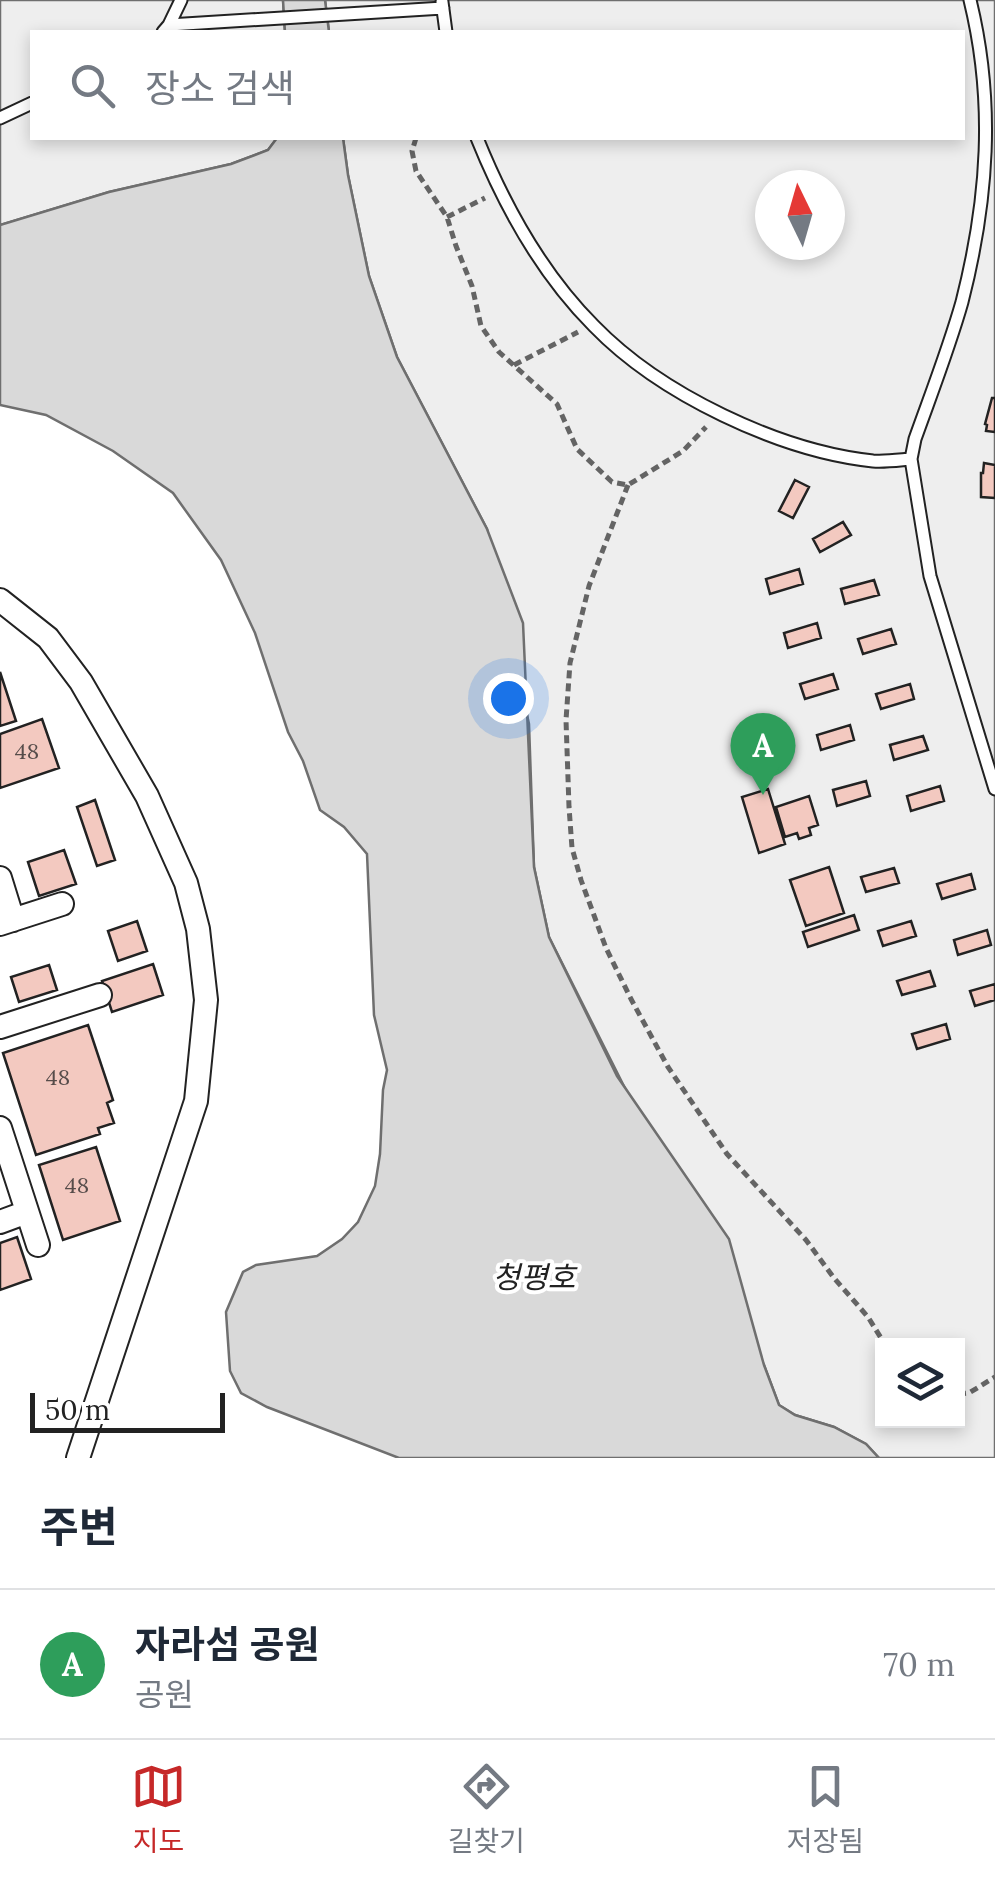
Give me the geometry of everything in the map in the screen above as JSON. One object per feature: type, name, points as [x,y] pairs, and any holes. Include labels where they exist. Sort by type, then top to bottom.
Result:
[{"type":"street","points":[[0,600],[48,638],[81,682],[147,796],[186,884],[198,929],[206,1000],[196,1101],[78,1458]]},
{"type":"street","points":[[0,878],[7,922],[62,904]]},
{"type":"street","points":[[0,1027],[100,995]]},
{"type":"street","points":[[0,1128],[38,1245]]},
{"type":"street","points":[[0,1222],[28,1212]]},
{"type":"lane","points":[[166,29],[181,0]]},
{"type":"lane","points":[[970,0],[983,70],[987,138],[983,196],[961,304],[911,459],[930,576],[995,788]]},
{"type":"lane","points":[[166,29],[442,4],[446,30]]},
{"type":"lane","points":[[0,118],[30,104]]},
{"type":"lane","points":[[478,140],[520,229],[592,324],[628,358],[717,413],[763,434],[819,452],[876,462],[911,459]]},
{"type":"path","points":[[415,140],[412,151],[416,171],[448,216],[481,326],[499,352],[557,404],[577,449],[612,482],[628,484],[684,451],[717,413]]},
{"type":"path","points":[[448,216],[501,190]]},
{"type":"path","points":[[514,365],[592,324]]},
{"type":"path","points":[[628,484],[589,586],[570,663],[566,720],[569,807],[572,848],[581,880],[606,948],[668,1068],[726,1154],[806,1240],[881,1338]]},
{"type":"path","points":[[965,1393],[995,1377]]},
{"type":"shaded area","points":[[0,0],[283,0],[285,30],[30,30],[30,140],[276,140],[268,150],[231,164],[109,192],[0,225]]},
{"type":"shaded area","points":[[325,0],[995,0],[995,1458],[879,1458],[866,1444],[834,1427],[795,1415],[779,1405],[764,1365],[549,937],[534,867],[529,724],[487,529],[397,357],[369,276],[343,140],[965,140],[965,30],[329,30]]},
{"type":"water","points":[[283,0],[325,0],[329,30],[285,30]]},
{"type":"water","name":"청평호","points":[[276,140],[343,140],[369,276],[397,357],[487,529],[523,623],[534,867],[549,937],[617,1076],[729,1239],[779,1405],[795,1415],[834,1427],[866,1444],[879,1458],[399,1458],[267,1407],[241,1393],[230,1371],[226,1312],[243,1272],[256,1265],[317,1256],[358,1222],[375,1186],[387,1070],[374,1015],[367,854],[344,827],[320,810],[288,732],[255,633],[221,560],[173,493],[113,451],[46,415],[0,405],[0,225],[109,192],[231,164],[268,150]]},
{"type":"building","points":[[992,398],[995,432],[986,431],[985,424]]},
{"type":"building","points":[[984,463],[995,465],[995,498],[981,497]]},
{"type":"building","points":[[795,480],[809,487],[793,518],[779,511]]},
{"type":"building","points":[[843,522],[851,535],[820,552],[813,539]]},
{"type":"building","points":[[799,569],[803,584],[770,594],[766,579]]},
{"type":"building","points":[[874,580],[879,595],[845,604],[841,589]]},
{"type":"building","points":[[817,623],[821,638],[788,648],[784,633]]},
{"type":"building","points":[[891,629],[896,644],[863,654],[858,639]]},
{"type":"building","points":[[0,672],[16,721],[0,726]]},
{"type":"building","points":[[833,674],[838,689],[805,699],[800,684]]},
{"type":"building","points":[[910,684],[914,699],[881,709],[876,694]]},
{"type":"building","points":[[42,719],[59,768],[0,788],[0,734]]},
{"type":"building","points":[[850,725],[854,740],[821,750],[817,735]]},
{"type":"building","points":[[923,736],[928,750],[894,760],[890,745]]},
{"type":"building","points":[[866,781],[870,796],[837,806],[833,790]]},
{"type":"building","points":[[940,786],[944,801],[911,811],[907,796]]},
{"type":"building","points":[[768,789],[785,844],[759,853],[742,797]]},
{"type":"building","points":[[809,796],[818,825],[809,828],[811,835],[799,839],[797,833],[785,837],[776,807]]},
{"type":"building","points":[[95,800],[115,860],[97,866],[77,807]]},
{"type":"building","points":[[64,850],[76,884],[39,896],[28,862]]},
{"type":"building","points":[[829,867],[844,913],[806,926],[790,880]]},
{"type":"building","points":[[894,868],[899,883],[866,892],[861,877]]},
{"type":"building","points":[[971,874],[975,889],[942,899],[937,884]]},
{"type":"building","points":[[854,915],[859,930],[808,947],[803,932]]},
{"type":"building","points":[[137,921],[147,951],[118,961],[108,931]]},
{"type":"building","points":[[911,921],[916,936],[883,946],[878,931]]},
{"type":"building","points":[[987,930],[991,945],[958,955],[954,940]]},
{"type":"building","points":[[153,964],[163,995],[112,1012],[102,981]]},
{"type":"building","points":[[49,965],[57,990],[19,1002],[11,977]]},
{"type":"building","points":[[930,971],[935,986],[902,995],[897,981]]},
{"type":"building","points":[[995,984],[995,1000],[975,1006],[970,991]]},
{"type":"building","points":[[946,1024],[950,1039],[917,1049],[912,1034]]},
{"type":"building","points":[[88,1025],[113,1100],[107,1103],[114,1123],[98,1128],[100,1134],[36,1155],[3,1053]]},
{"type":"building","points":[[96,1147],[120,1221],[63,1240],[39,1165]]},
{"type":"building","points":[[17,1237],[31,1279],[0,1290],[0,1243]]},
{"type":"place","name":"자라섬 공원","points":[[763,795]]}]
